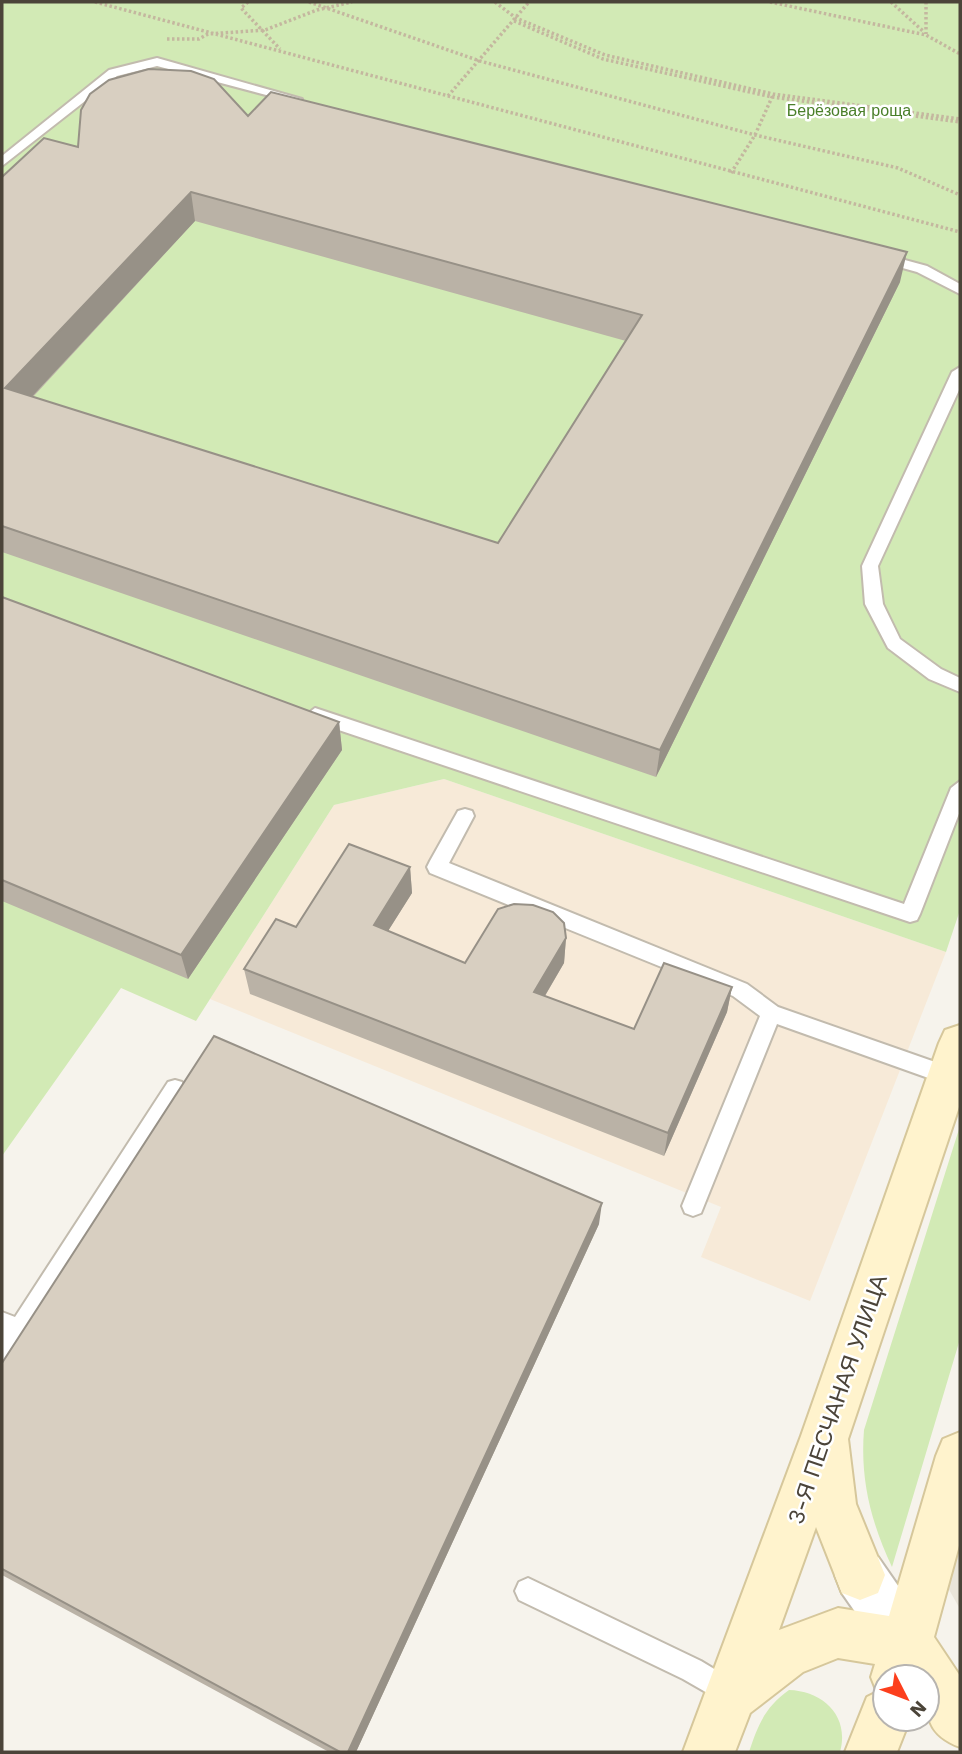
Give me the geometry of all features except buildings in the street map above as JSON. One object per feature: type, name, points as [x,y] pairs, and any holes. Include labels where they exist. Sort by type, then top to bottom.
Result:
[{"type":"street","name":"3-Я ПЕСЧАНАЯ УЛИЦА","points":[[709,1752],[825,1436],[954,1060]]},
{"type":"street","points":[[825,1436],[832,1504],[860,1575],[902,1660],[960,1721]]},
{"type":"street","points":[[902,1660],[960,1456]]},
{"type":"street","points":[[732,1694],[786,1653],[838,1633],[902,1660]]},
{"type":"street","points":[[871,1752],[878,1733]]},
{"type":"lane","points":[[2,162],[113,73],[157,62],[305,102]]},
{"type":"lane","points":[[868,254],[922,269],[960,290]]},
{"type":"lane","points":[[960,372],[870,566],[874,604],[894,643],[935,674],[960,685]]},
{"type":"lane","points":[[291,708],[910,914],[960,788]]},
{"type":"lane","points":[[465,816],[437,867],[740,990],[771,1013],[954,1060]]},
{"type":"lane","points":[[693,1206],[771,1013]]},
{"type":"lane","points":[[2,1358],[11,1328],[175,1089]]},
{"type":"lane","points":[[528,1591],[692,1670],[732,1694]]},
{"type":"path","points":[[95,2],[960,232]]},
{"type":"path","points":[[248,2],[241,8],[265,30],[280,50]]},
{"type":"path","points":[[309,2],[480,61],[755,135],[898,169],[960,195]]},
{"type":"path","points":[[495,2],[515,19],[603,59],[772,96],[960,120]]},
{"type":"path","points":[[448,96],[529,2]]},
{"type":"path","points":[[770,2],[926,35]]},
{"type":"path","points":[[891,2],[926,35],[960,54]]},
{"type":"path","points":[[926,2],[926,35]]},
{"type":"path","points":[[731,173],[755,135],[772,96]]},
{"type":"shaded area","points":[[444,779],[946,952],[810,1301],[701,1257],[721,1207],[210,999],[334,805]]},
{"type":"shaded area","points":[[960,1537],[960,1609],[947,1586]]},
{"type":"green space","name":"Берёзовая роща","points":[[2,2],[960,2],[960,910],[946,952],[444,779],[334,805],[196,1021],[121,988],[2,1156]]},
{"type":"green space","points":[[960,1126],[960,1339],[892,1567],[878,1534],[869,1500],[864,1466],[864,1430]]},
{"type":"green space","points":[[789,1690],[813,1695],[831,1708],[841,1727],[840,1752],[749,1752],[763,1717]]}]
